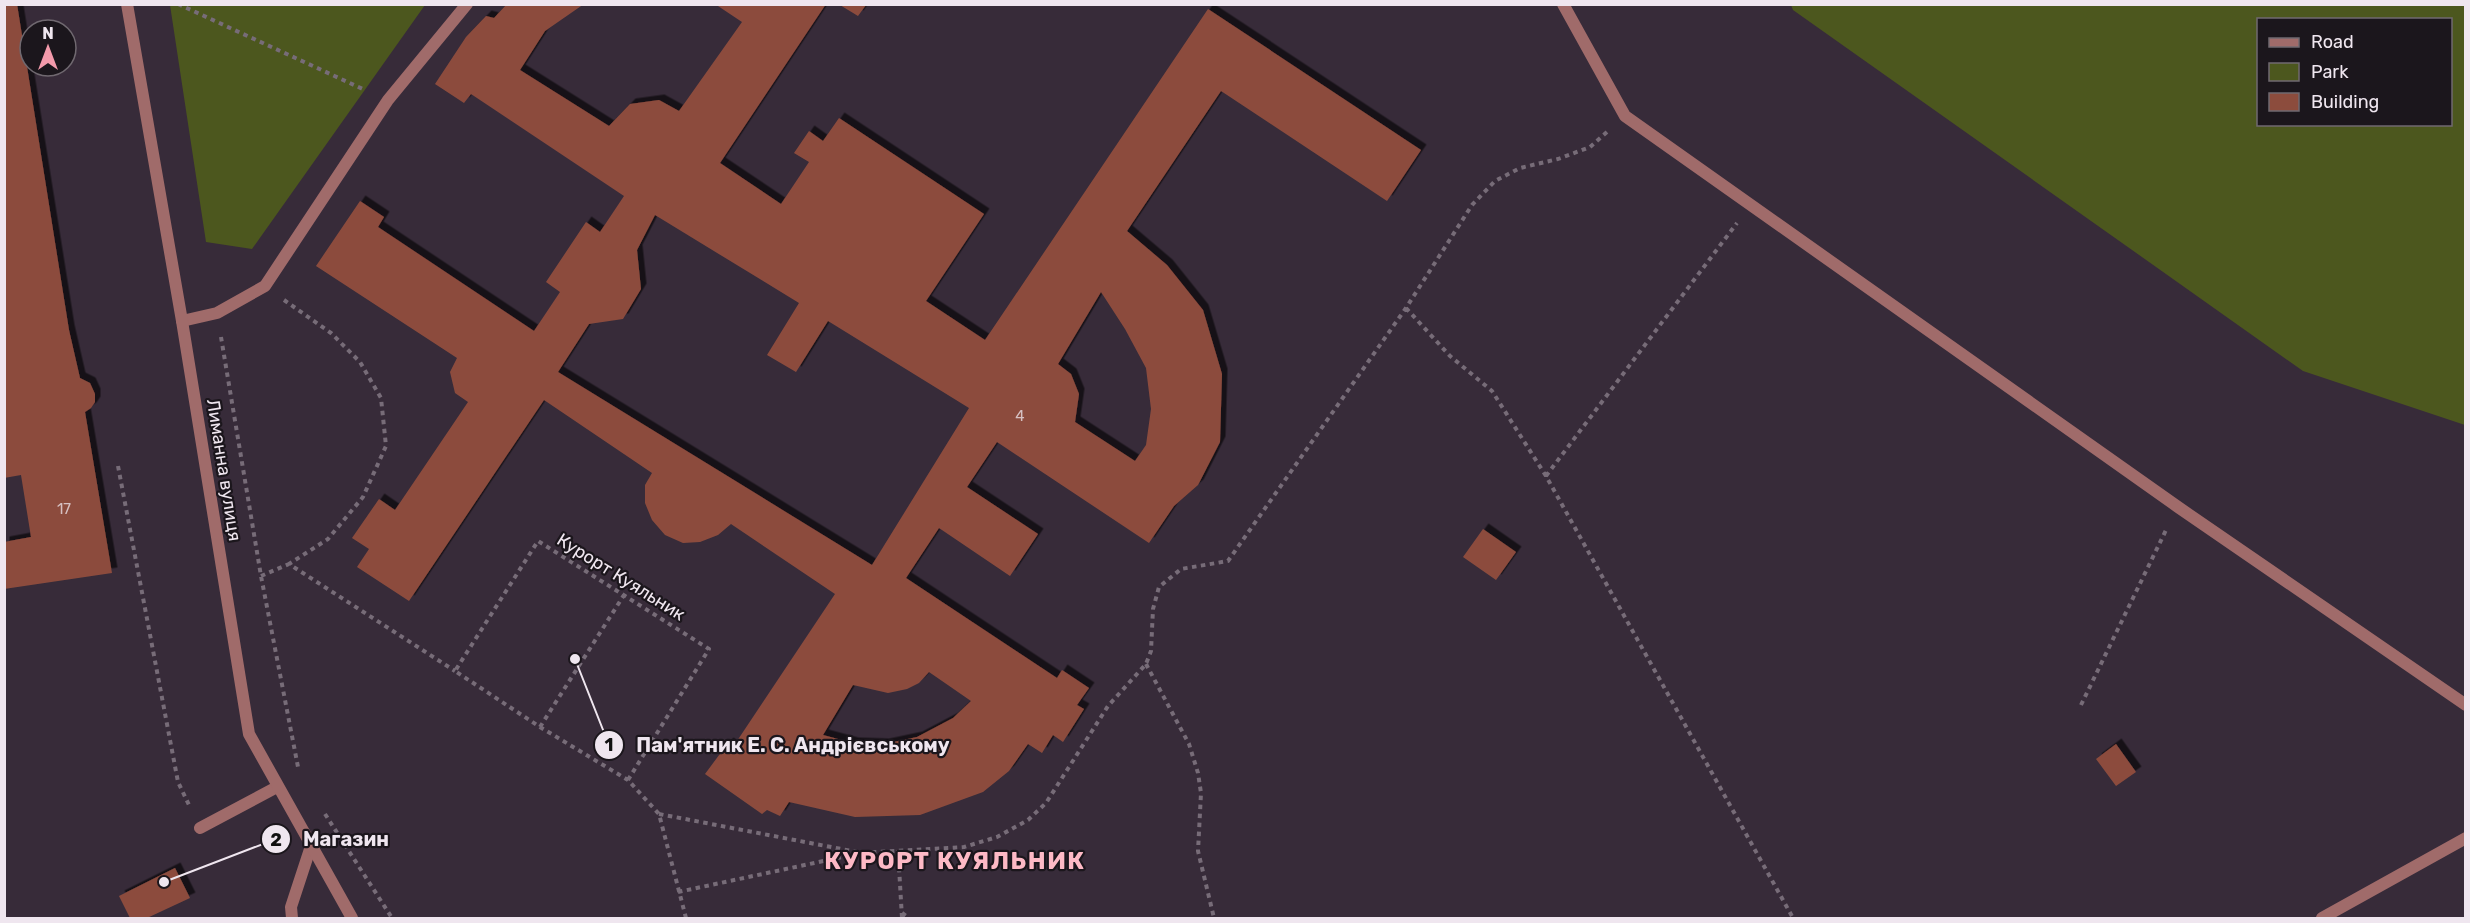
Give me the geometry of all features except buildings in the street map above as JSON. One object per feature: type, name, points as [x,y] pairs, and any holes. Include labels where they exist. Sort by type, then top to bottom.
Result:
[{"type":"street","name":"Лиманна вулиця","points":[[127,4],[182,321],[249,734],[352,918]]},
{"type":"street","points":[[182,321],[217,313],[265,286],[388,100],[467,4]]},
{"type":"street","points":[[1563,4],[1625,116],[2178,507],[2466,705]]},
{"type":"street","points":[[200,828],[278,787]]},
{"type":"street","points":[[2322,918],[2466,838]]},
{"type":"street","points":[[292,918],[291,907],[311,846]]},
{"type":"path","points":[[178,4],[388,100]]},
{"type":"path","points":[[678,892],[861,853],[964,847],[997,837],[1028,820],[1046,803],[1108,706],[1146,664],[1151,651],[1153,609],[1159,586],[1181,568],[1228,561],[1406,308],[1472,205],[1495,181],[1520,168],[1558,159],[1590,147],[1625,116]]},
{"type":"path","points":[[1546,476],[1752,204]]},
{"type":"path","points":[[261,576],[289,564],[328,539],[363,497],[386,446],[381,398],[360,362],[332,333],[265,286]]},
{"type":"path","points":[[1406,308],[1450,356],[1492,391],[1546,476],[1793,918]]},
{"type":"path","points":[[217,313],[261,576],[299,774]]},
{"type":"path","points":[[118,466],[178,782],[200,828]]},
{"type":"path","points":[[2080,705],[2178,507]]},
{"type":"path","name":"Курорт Куяльник","points":[[455,671],[538,541],[710,649],[628,780]]},
{"type":"path","points":[[289,564],[540,727],[628,780],[659,814],[686,918]]},
{"type":"path","points":[[540,727],[624,596]]},
{"type":"path","points":[[1146,664],[1189,744],[1198,772],[1201,793],[1198,851],[1214,918]]},
{"type":"path","points":[[324,812],[392,918]]},
{"type":"path","points":[[659,814],[861,853]]},
{"type":"path","points":[[898,850],[902,916],[909,918]]},
{"type":"green space","points":[[170,5],[425,5],[252,249],[206,242]]},
{"type":"green space","points":[[1791,5],[2465,5],[2465,425],[2303,371],[1793,10]]},
{"type":"place","name":"Пам'ятник Е. С. Андрієвському","points":[[575,659]]},
{"type":"place","name":"Магазин","points":[[164,882]]},
{"type":"district","name":"КУРОРТ КУЯЛЬНИК","points":[[955,861]]}]
